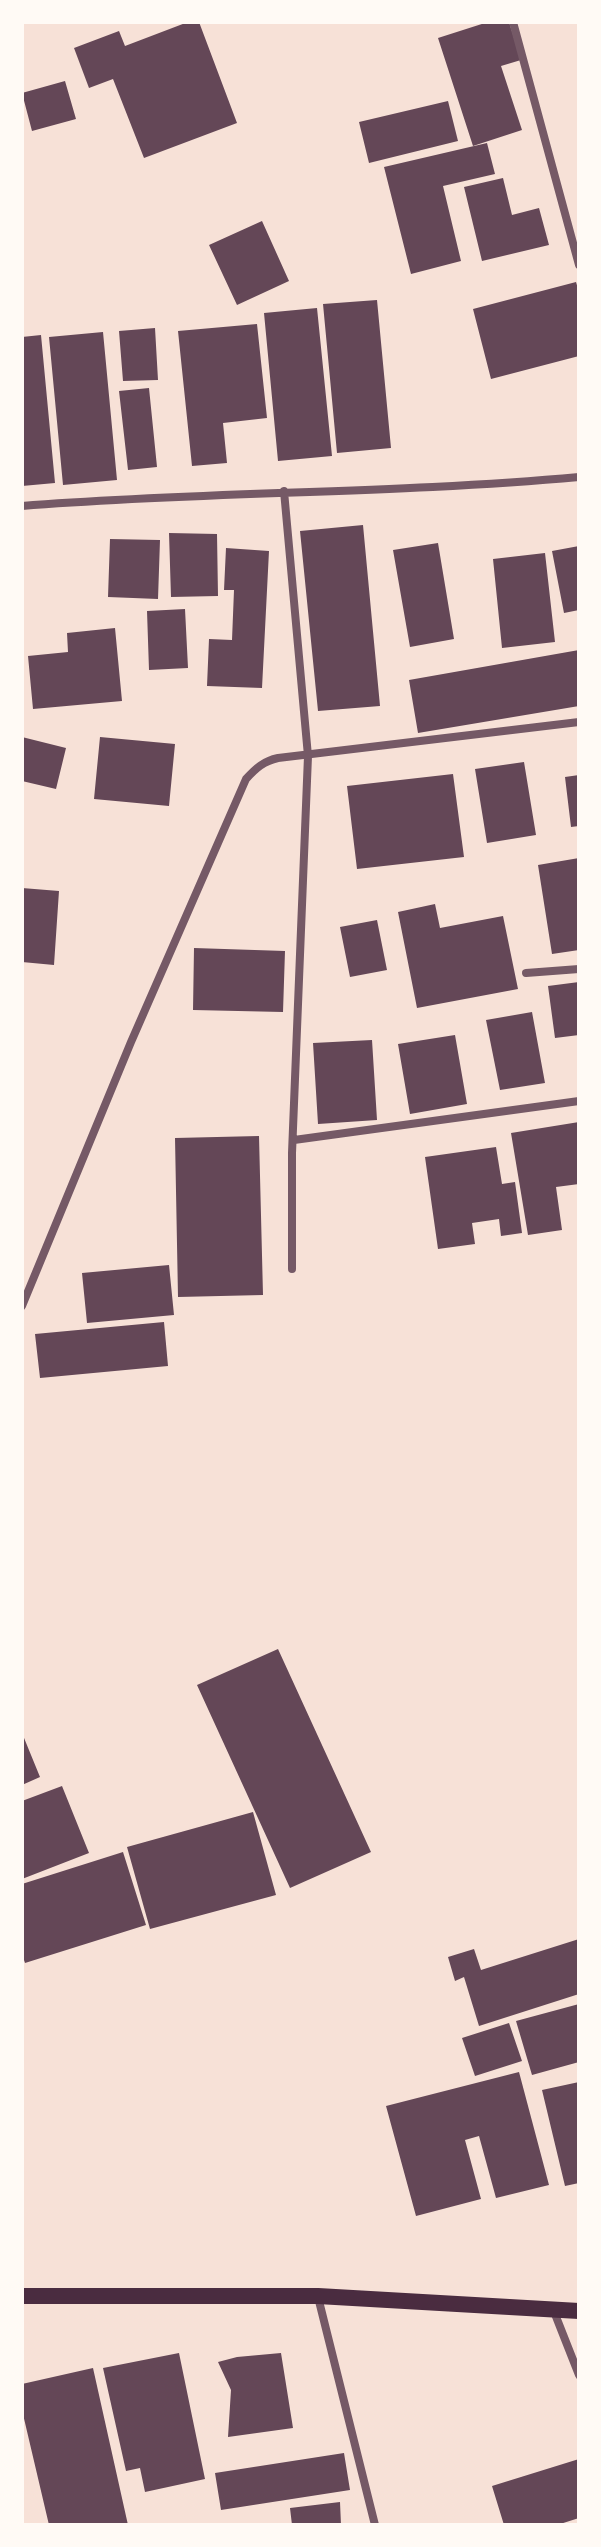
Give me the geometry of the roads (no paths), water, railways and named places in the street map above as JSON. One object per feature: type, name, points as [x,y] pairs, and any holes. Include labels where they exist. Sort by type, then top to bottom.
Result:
[{"type":"main road","points":[[22,2296],[318,2296],[579,2311]]},
{"type":"street","points":[[513,22],[579,265]]},
{"type":"street","points":[[22,506],[145,497],[497,484],[579,477]]},
{"type":"street","points":[[284,491],[308,756],[291,1167],[292,1269]]},
{"type":"street","points":[[22,1306],[131,1042],[246,779],[267,761],[579,722]]},
{"type":"street","points":[[526,973],[579,969]]},
{"type":"street","points":[[294,1140],[579,1101]]},
{"type":"street","points":[[318,2296],[375,2525]]},
{"type":"street","points":[[553,2308],[579,2375]]}]
